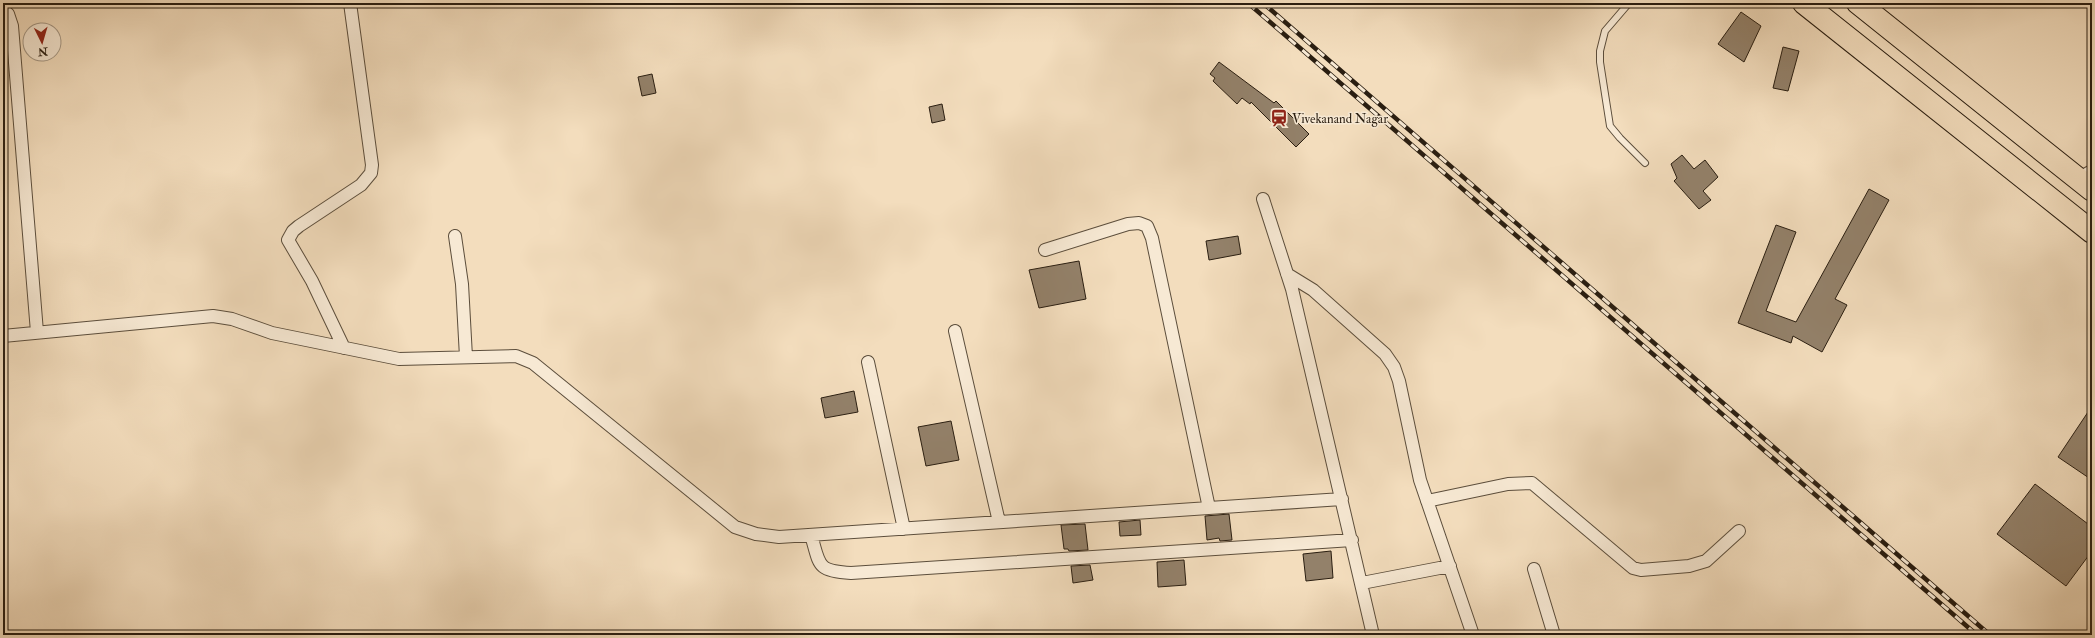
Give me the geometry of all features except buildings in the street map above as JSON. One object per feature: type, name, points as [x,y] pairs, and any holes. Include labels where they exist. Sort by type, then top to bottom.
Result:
[{"type":"highway","points":[[1804,3],[2092,232]]},
{"type":"highway","points":[[1858,3],[1932,62],[2087,180]]},
{"type":"highway","points":[[1912,90],[1932,62]]},
{"type":"street","points":[[344,348],[312,281],[288,240],[293,231],[299,226],[361,185],[371,173],[372,165],[350,3]]},
{"type":"street","points":[[3,10],[8,14],[12,26],[37,332]]},
{"type":"street","points":[[1263,199],[1287,274],[1352,540],[1373,635]]},
{"type":"street","points":[[1046,250],[1128,224],[1139,223],[1147,226],[1152,238],[1209,508]]},
{"type":"street","points":[[455,236],[462,284],[466,357]]},
{"type":"street","points":[[1287,274],[1313,290],[1385,354],[1394,367],[1399,381],[1420,480],[1473,635]]},
{"type":"street","points":[[3,336],[213,316],[232,318],[272,333],[399,359],[516,356],[533,363],[735,527],[756,534],[779,537],[1342,499]]},
{"type":"street","points":[[955,331],[1000,522]]},
{"type":"street","points":[[868,362],[904,529]]},
{"type":"street","points":[[1427,501],[1508,484],[1532,483],[1540,488],[1633,568],[1641,570],[1689,566],[1706,561],[1739,531]]},
{"type":"street","points":[[811,535],[820,566],[828,571],[851,573],[1352,540]]},
{"type":"street","points":[[1362,583],[1450,566]]},
{"type":"street","points":[[1534,570],[1554,635]]},
{"type":"lane","points":[[1629,3],[1606,31],[1600,51],[1600,62],[1610,126],[1645,162]]},
{"type":"railway","points":[[1248,3],[1977,635]]},
{"type":"railway","points":[[1263,3],[1990,635]]},
{"type":"place","name":"Vivekanand Nagar","points":[[1279,118]]}]
